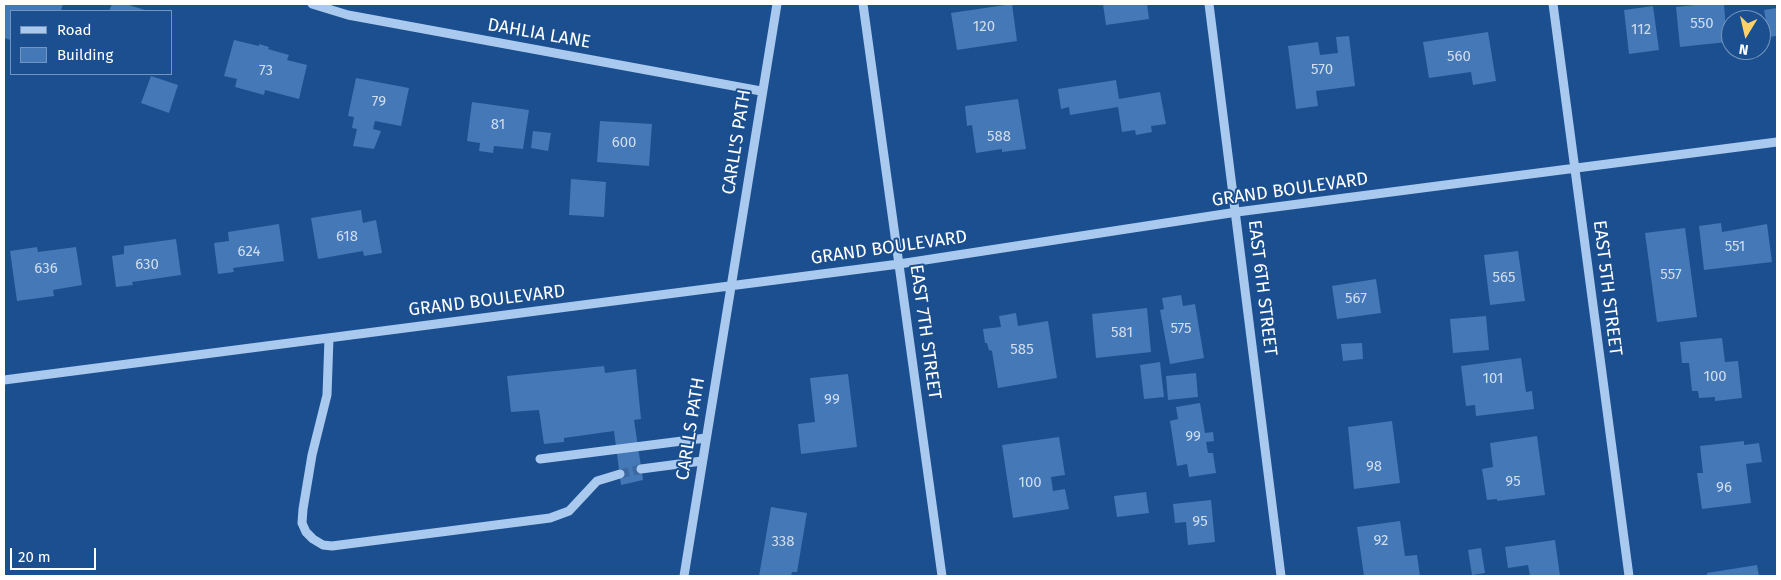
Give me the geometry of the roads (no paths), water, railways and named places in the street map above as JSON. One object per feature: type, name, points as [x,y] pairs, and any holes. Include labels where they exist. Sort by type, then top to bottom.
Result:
[{"type":"street","name":"DAHLIA LANE","points":[[312,4],[348,15],[761,91]]},
{"type":"street","name":"CARLL'S PATH","points":[[730,286],[777,4]]},
{"type":"street","name":"EAST 7TH STREET","points":[[863,4],[942,576]]},
{"type":"street","name":"EAST 6TH STREET","points":[[1209,4],[1281,576]]},
{"type":"street","name":"EAST 5TH STREET","points":[[1553,4],[1629,576]]},
{"type":"street","name":"GRAND BOULEVARD","points":[[4,380],[899,264],[1236,212],[1777,142]]},
{"type":"street","name":"CARLLS PATH","points":[[684,576],[730,286]]},
{"type":"street","points":[[329,338],[327,395],[312,455],[302,523],[306,532],[323,545],[332,546],[550,518],[569,511],[597,481],[620,474]]},
{"type":"street","points":[[540,459],[706,438]]},
{"type":"street","points":[[641,469],[702,461]]},
{"type":"tunnel","points":[[620,474],[641,469]]}]
